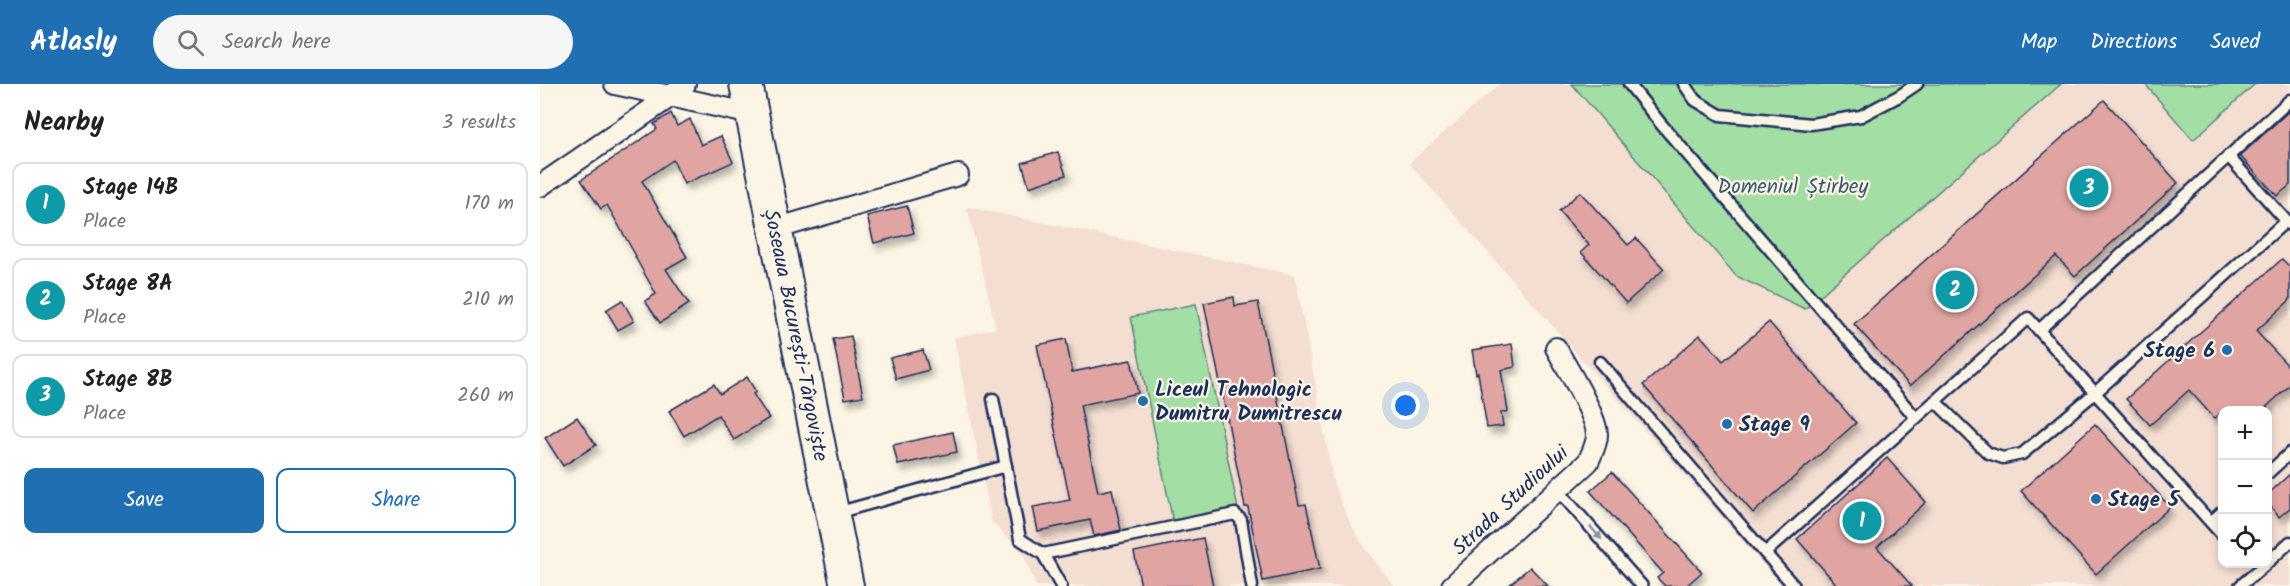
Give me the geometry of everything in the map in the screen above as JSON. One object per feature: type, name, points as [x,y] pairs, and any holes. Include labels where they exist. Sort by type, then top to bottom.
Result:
[{"type":"main road","name":"Șoseaua București-Târgoviște","points":[[746,84],[847,586]]},
{"type":"street","points":[[615,84],[678,90],[752,114]]},
{"type":"street","points":[[540,186],[678,90]]},
{"type":"street","points":[[775,229],[958,175]]},
{"type":"street","name":"Strada Studioului","points":[[1452,586],[1588,462],[1595,448],[1597,433],[1593,419],[1556,348]]},
{"type":"lane","points":[[1629,84],[1916,418]]},
{"type":"lane","points":[[1684,84],[1695,100],[1720,115],[1811,124],[1861,116],[1917,84]]},
{"type":"lane","points":[[2039,330],[2290,100]]},
{"type":"lane","points":[[1935,401],[1988,453],[2002,458],[2022,454],[2095,393],[2288,223],[2228,156]]},
{"type":"lane","points":[[1765,553],[2028,318],[2218,530]]},
{"type":"lane","points":[[1600,362],[1794,586]]},
{"type":"lane","points":[[993,399],[1020,539],[1043,554],[1061,586]]},
{"type":"lane","points":[[2272,469],[2290,453]]},
{"type":"lane","points":[[833,514],[1006,466]]},
{"type":"lane","points":[[1557,489],[1642,586]]},
{"type":"lane","points":[[1043,554],[1235,514],[1241,520],[1252,586]]},
{"type":"lane","points":[[2211,522],[2221,514]]},
{"type":"lane","points":[[2272,558],[2290,542]]},
{"type":"lane","points":[[2252,568],[2256,573]]},
{"type":"lane","points":[[2240,586],[2262,568]]},
{"type":"shaded area","points":[[1500,84],[1572,84],[1736,276],[1805,309],[2061,84],[2145,84],[2193,140],[2255,84],[2290,84],[2290,586],[1782,586],[1409,163]]},
{"type":"shaded area","name":"Liceul Tehnologic Dumitru Dumitrescu","points":[[967,207],[1295,275],[1334,485],[1350,523],[1366,550],[1394,586],[1036,586],[1023,553],[992,522],[954,338],[996,328]]},
{"type":"green space","name":"Domeniul Știrbey","points":[[1572,84],[2061,84],[1805,309],[1736,276]]},
{"type":"green space","points":[[2145,84],[2255,84],[2193,140]]},
{"type":"green space","points":[[1196,304],[1238,509],[1173,522],[1131,317]]},
{"type":"building","points":[[2104,100],[2178,183],[2075,276],[2056,256],[1910,386],[1854,324]]},
{"type":"building","points":[[2290,110],[2290,185],[2277,196],[2240,156]]},
{"type":"building","points":[[671,113],[677,126],[690,119],[701,145],[721,136],[733,162],[684,184],[673,160],[642,181],[687,257],[666,269],[689,304],[660,323],[645,301],[656,294],[636,256],[607,205],[601,209],[581,180],[657,129],[654,124]]},
{"type":"building","points":[[1058,152],[1066,175],[1029,187],[1022,163]]},
{"type":"building","points":[[1580,192],[1628,245],[1636,238],[1664,269],[1626,303],[1581,252],[1589,245],[1559,211]]},
{"type":"building","points":[[907,206],[914,233],[874,243],[867,216]]},
{"type":"building","name":"Stage 6","points":[[2282,259],[2290,267],[2290,300],[2256,331],[2290,368],[2290,385],[2267,406],[2218,406],[2218,415],[2214,418],[2189,390],[2150,425],[2126,399]]},
{"type":"building","points":[[1234,297],[1235,306],[1258,302],[1299,505],[1306,504],[1320,569],[1263,581],[1248,507],[1245,507],[1204,303]]},
{"type":"building","points":[[622,300],[634,321],[618,330],[606,310]]},
{"type":"building","name":"Stage 9","points":[[1769,322],[1856,423],[1753,513],[1643,385],[1700,335],[1723,361]]},
{"type":"building","points":[[851,336],[863,396],[845,399],[833,339]]},
{"type":"building","points":[[1066,339],[1072,372],[1131,360],[1138,393],[1080,405],[1098,492],[1112,489],[1121,530],[1094,536],[1090,520],[1038,531],[1033,507],[1070,500],[1037,345]]},
{"type":"building","points":[[1512,344],[1515,367],[1501,370],[1508,411],[1501,413],[1503,426],[1487,428],[1472,350]]},
{"type":"building","points":[[923,350],[929,370],[896,379],[890,358]]},
{"type":"building","points":[[747,377],[756,392],[753,394],[769,418],[734,440],[718,415],[684,436],[669,411],[714,384],[720,394]]},
{"type":"building","points":[[577,417],[596,445],[563,466],[545,438]]},
{"type":"building","name":"Stage 5","points":[[2095,424],[2170,507],[2096,574],[2021,491]]},
{"type":"building","points":[[953,432],[957,452],[898,465],[893,445]]},
{"type":"building","points":[[1887,458],[1926,502],[1877,547],[1912,586],[1838,586],[1797,539]]},
{"type":"building","points":[[1612,472],[1702,572],[1686,586],[1665,586],[1657,578],[1663,573],[1590,491]]},
{"type":"building","points":[[2290,474],[2290,508],[2279,517],[2272,508],[2272,490]]},
{"type":"building","points":[[1203,538],[1213,586],[1141,586],[1134,552]]},
{"type":"building","points":[[1530,567],[1548,586],[1508,586]]},
{"type":"place","name":"Stage 8B","points":[[2089,188]]},
{"type":"place","name":"Stage 8A","points":[[1955,290]]},
{"type":"place","name":"Stage 6","points":[[2227,350]]},
{"type":"place","name":"Liceul Tehnologic Dumitru Dumitrescu","points":[[1143,401]]},
{"type":"place","name":"Stage 9","points":[[1727,424]]},
{"type":"place","name":"Stage 5","points":[[2096,499]]},
{"type":"place","name":"Stage 14B","points":[[1862,521]]}]
